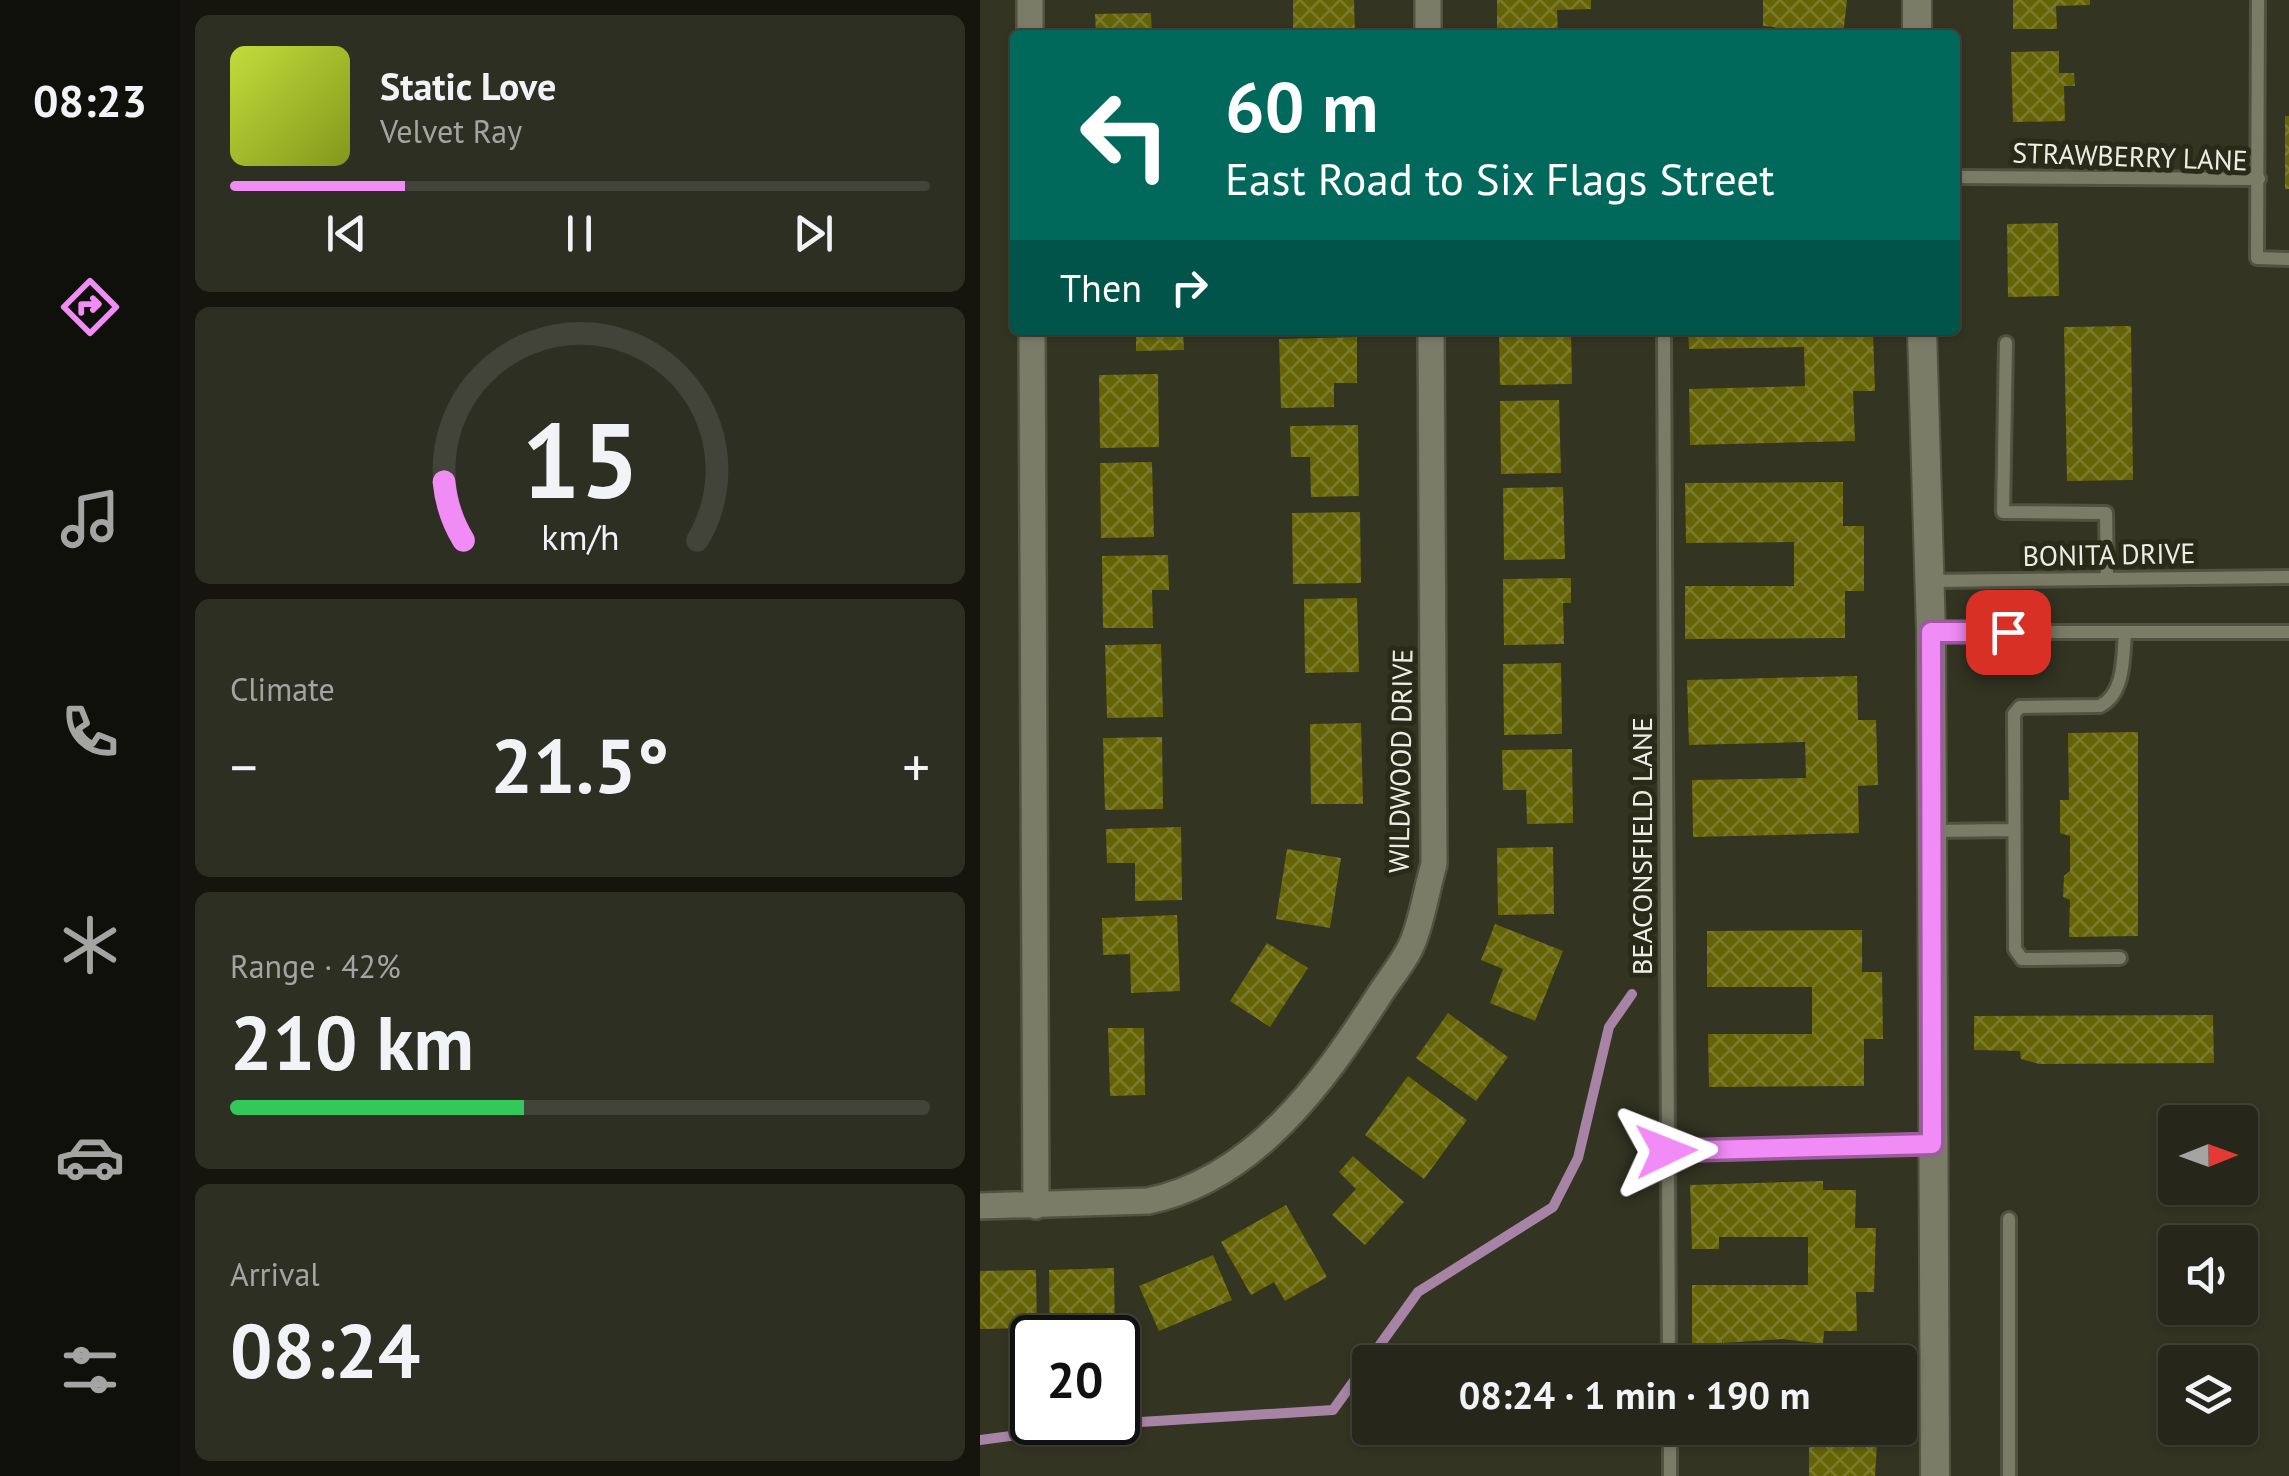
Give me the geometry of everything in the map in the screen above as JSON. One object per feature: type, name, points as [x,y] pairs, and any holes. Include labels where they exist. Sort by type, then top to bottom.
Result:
[{"type":"street","points":[[1030,0],[1030,30]]},
{"type":"street","points":[[1428,0],[1428,30]]},
{"type":"street","points":[[1917,0],[1917,30]]},
{"type":"street","points":[[1032,335],[1036,1206]]},
{"type":"street","name":"WILDWOOD DRIVE","points":[[980,1206],[1148,1201],[1174,1196],[1219,1174],[1271,1135],[1334,1067],[1414,941],[1434,864],[1431,335]]},
{"type":"street","points":[[1922,335],[1931,632],[1935,1476]]},
{"type":"lane","points":[[2258,0],[2259,179]]},
{"type":"lane","name":"STRAWBERRY LANE","points":[[1960,177],[2259,179],[2258,258],[2289,259]]},
{"type":"lane","name":"BEACONSFIELD LANE","points":[[1664,335],[1669,1345]]},
{"type":"lane","points":[[2006,344],[2002,512],[2106,514],[2108,579]]},
{"type":"lane","name":"BONITA DRIVE","points":[[1929,581],[2289,577]]},
{"type":"lane","points":[[1931,632],[2289,632]]},
{"type":"lane","points":[[2120,958],[2018,955],[2014,830],[2016,708],[2100,706],[2108,702],[2120,680],[2125,632]]},
{"type":"lane","points":[[1932,831],[2014,830]]},
{"type":"lane","points":[[1666,1151],[1932,1144]]},
{"type":"lane","points":[[2009,1219],[2010,1476]]},
{"type":"lane","points":[[1670,1445],[1670,1476]]},
{"type":"building","points":[[1293,0],[1354,0],[1355,30],[1293,30]]},
{"type":"building","points":[[1497,0],[1591,0],[1591,9],[1557,10],[1558,30],[1497,30]]},
{"type":"building","points":[[1763,0],[1847,0],[1842,30],[1777,30],[1763,26]]},
{"type":"building","points":[[2013,0],[2090,0],[2090,5],[2056,6],[2057,29],[2013,29]]},
{"type":"building","points":[[1151,13],[1152,30],[1096,30],[1095,14]]},
{"type":"building","points":[[2059,51],[2059,73],[2074,73],[2075,86],[2064,86],[2065,121],[2013,122],[2011,52]]},
{"type":"building","points":[[2285,116],[2289,116],[2289,189],[2285,189]]},
{"type":"building","points":[[2058,223],[2059,296],[2008,297],[2007,224]]},
{"type":"building","points":[[2131,326],[2133,480],[2067,481],[2064,327]]},
{"type":"building","points":[[1136,335],[1183,335],[1184,350],[1136,351]]},
{"type":"building","points":[[1499,335],[1571,335],[1572,384],[1500,385]]},
{"type":"building","points":[[1688,335],[1873,335],[1875,391],[1853,391],[1855,441],[1690,445],[1689,389],[1805,386],[1804,347],[1689,349]]},
{"type":"building","points":[[1357,337],[1357,383],[1334,383],[1334,407],[1281,408],[1279,339]]},
{"type":"building","points":[[1158,374],[1159,447],[1100,448],[1099,375]]},
{"type":"building","points":[[1559,400],[1561,473],[1501,474],[1500,401]]},
{"type":"building","points":[[1358,425],[1359,496],[1311,497],[1310,457],[1291,457],[1290,426]]},
{"type":"building","points":[[1152,462],[1154,537],[1101,538],[1100,463]]},
{"type":"building","points":[[1843,482],[1843,526],[1864,526],[1864,591],[1845,591],[1845,638],[1685,639],[1685,586],[1794,586],[1794,542],[1686,543],[1685,483]]},
{"type":"building","points":[[1563,487],[1565,559],[1504,560],[1503,488]]},
{"type":"building","points":[[1360,512],[1361,583],[1293,584],[1292,513]]},
{"type":"building","points":[[1168,555],[1169,590],[1152,590],[1153,628],[1103,628],[1102,556]]},
{"type":"building","points":[[1571,578],[1571,603],[1563,603],[1564,644],[1504,645],[1503,579]]},
{"type":"building","points":[[1357,598],[1359,672],[1305,673],[1304,599]]},
{"type":"building","points":[[1161,644],[1163,717],[1107,718],[1105,645]]},
{"type":"building","points":[[1561,663],[1562,734],[1504,735],[1503,664]]},
{"type":"building","points":[[1857,676],[1858,720],[1876,720],[1878,785],[1858,786],[1859,833],[1693,837],[1692,780],[1806,778],[1805,742],[1689,745],[1687,680]]},
{"type":"building","points":[[1361,723],[1363,804],[1311,804],[1310,724]]},
{"type":"building","points":[[2138,732],[2138,936],[2069,937],[2070,900],[2063,897],[2064,876],[2070,871],[2070,836],[2060,833],[2060,800],[2069,800],[2068,733]]},
{"type":"building","points":[[1162,737],[1163,809],[1105,810],[1103,738]]},
{"type":"building","points":[[1572,749],[1573,823],[1527,824],[1526,790],[1503,790],[1502,750]]},
{"type":"building","points":[[1181,827],[1182,900],[1135,901],[1135,863],[1107,863],[1106,829]]},
{"type":"building","points":[[1553,847],[1554,914],[1498,915],[1497,848]]},
{"type":"building","points":[[1287,849],[1341,858],[1330,928],[1276,919]]},
{"type":"building","points":[[1177,915],[1180,991],[1131,993],[1130,954],[1103,955],[1102,918]]},
{"type":"building","points":[[1495,924],[1563,951],[1535,1021],[1490,1003],[1503,969],[1481,960]]},
{"type":"building","points":[[1862,930],[1862,972],[1882,972],[1883,1039],[1864,1039],[1864,1086],[1709,1087],[1708,1034],[1812,1034],[1812,987],[1707,987],[1707,931]]},
{"type":"building","points":[[1267,943],[1308,968],[1270,1027],[1230,1001]]},
{"type":"building","points":[[1448,1013],[1508,1057],[1476,1101],[1416,1058]]},
{"type":"building","points":[[2213,1015],[2214,1063],[2039,1064],[2021,1059],[2020,1051],[1974,1050],[1974,1016]]},
{"type":"building","points":[[1108,1028],[1144,1028],[1145,1095],[1110,1096]]},
{"type":"building","points":[[1408,1076],[1467,1120],[1424,1179],[1365,1135]]},
{"type":"building","points":[[1353,1156],[1404,1202],[1365,1245],[1332,1215],[1356,1189],[1339,1172]]},
{"type":"building","points":[[1823,1181],[1823,1190],[1856,1190],[1855,1228],[1876,1228],[1874,1292],[1856,1292],[1857,1331],[1824,1331],[1823,1344],[1782,1339],[1723,1343],[1723,1339],[1722,1345],[1692,1345],[1692,1285],[1808,1285],[1808,1237],[1719,1237],[1719,1249],[1692,1249],[1690,1185]]},
{"type":"building","points":[[1286,1205],[1327,1277],[1285,1301],[1274,1282],[1251,1295],[1221,1242]]},
{"type":"building","points":[[1213,1255],[1232,1300],[1159,1331],[1139,1286]]},
{"type":"building","points":[[1114,1268],[1115,1315],[1050,1315],[1049,1270]]},
{"type":"building","points":[[1036,1270],[1037,1315],[1010,1315],[1010,1328],[980,1329],[980,1271]]},
{"type":"building","points":[[1809,1445],[1877,1445],[1875,1476],[1809,1476]]},
{"type":"waterway","points":[[980,1440],[1093,1425],[1333,1410],[1418,1292],[1553,1207],[1578,1158],[1609,1027],[1632,994]]},
{"type":"route","points":[[1666,1151],[1932,1144],[1931,632],[2008,632]]}]
